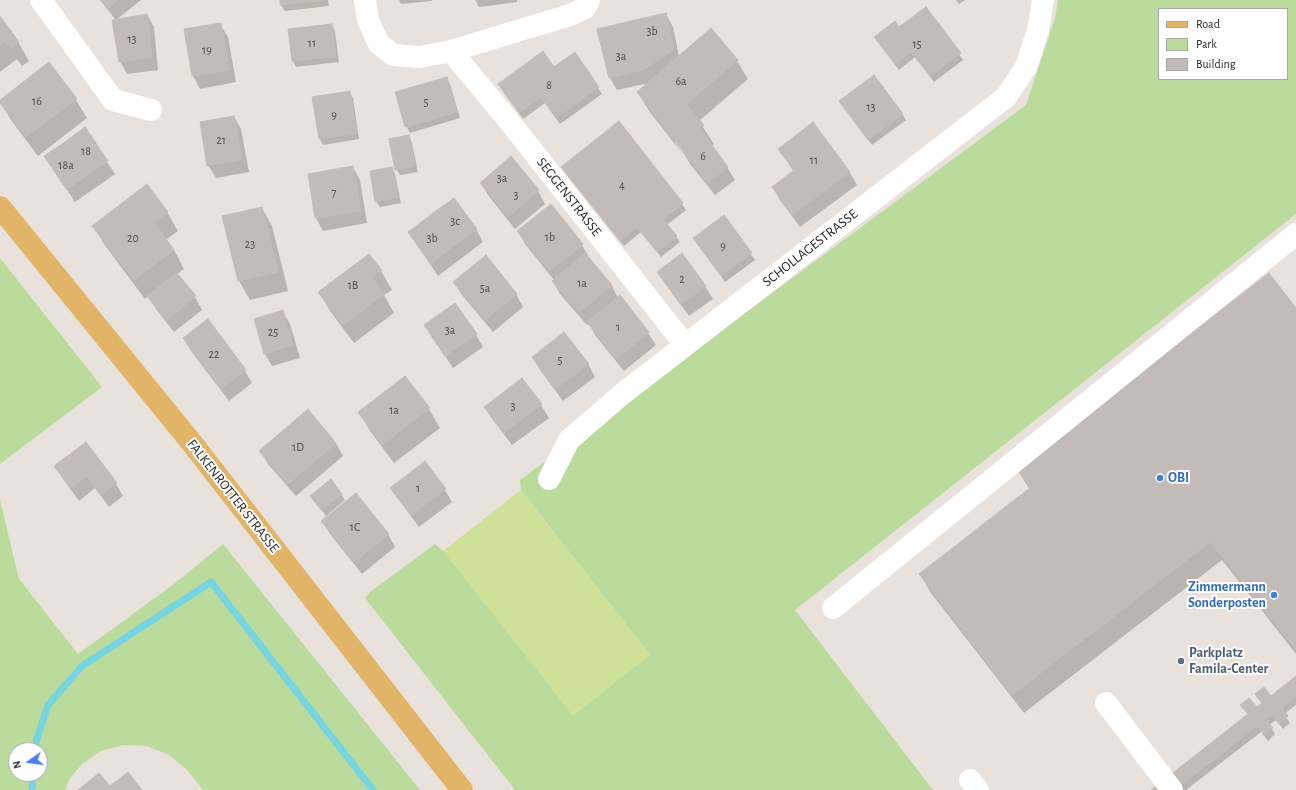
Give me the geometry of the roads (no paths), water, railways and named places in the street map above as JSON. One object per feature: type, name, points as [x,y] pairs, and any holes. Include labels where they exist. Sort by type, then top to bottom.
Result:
[{"type":"main road","name":"FALKENROTTER STRASSE","points":[[0,207],[191,442],[462,790]]},
{"type":"street","points":[[41,0],[113,100],[151,110]]},
{"type":"street","points":[[365,0],[368,20],[379,44],[392,55],[420,57],[450,51],[570,15],[585,8],[589,0]]},
{"type":"street","name":"SCHOLLAGESTRASSE","points":[[549,479],[569,440],[621,395],[1006,96],[1026,67],[1038,30],[1043,0]]},
{"type":"street","name":"SEGGENSTRASSE","points":[[450,51],[513,126],[685,345]]},
{"type":"street","points":[[833,608],[1296,234]]},
{"type":"street","points":[[1106,703],[1172,790]]},
{"type":"waterway","points":[[36,742],[48,705],[82,666],[211,582],[373,790]]},
{"type":"waterway","points":[[32,782],[32,787]]},
{"type":"place","name":"OBI","points":[[1160,478]]},
{"type":"place","name":"Zimmermann Sonderposten","points":[[1274,595]]},
{"type":"place","name":"Parkplatz Famila-Center","points":[[1181,661]]}]
